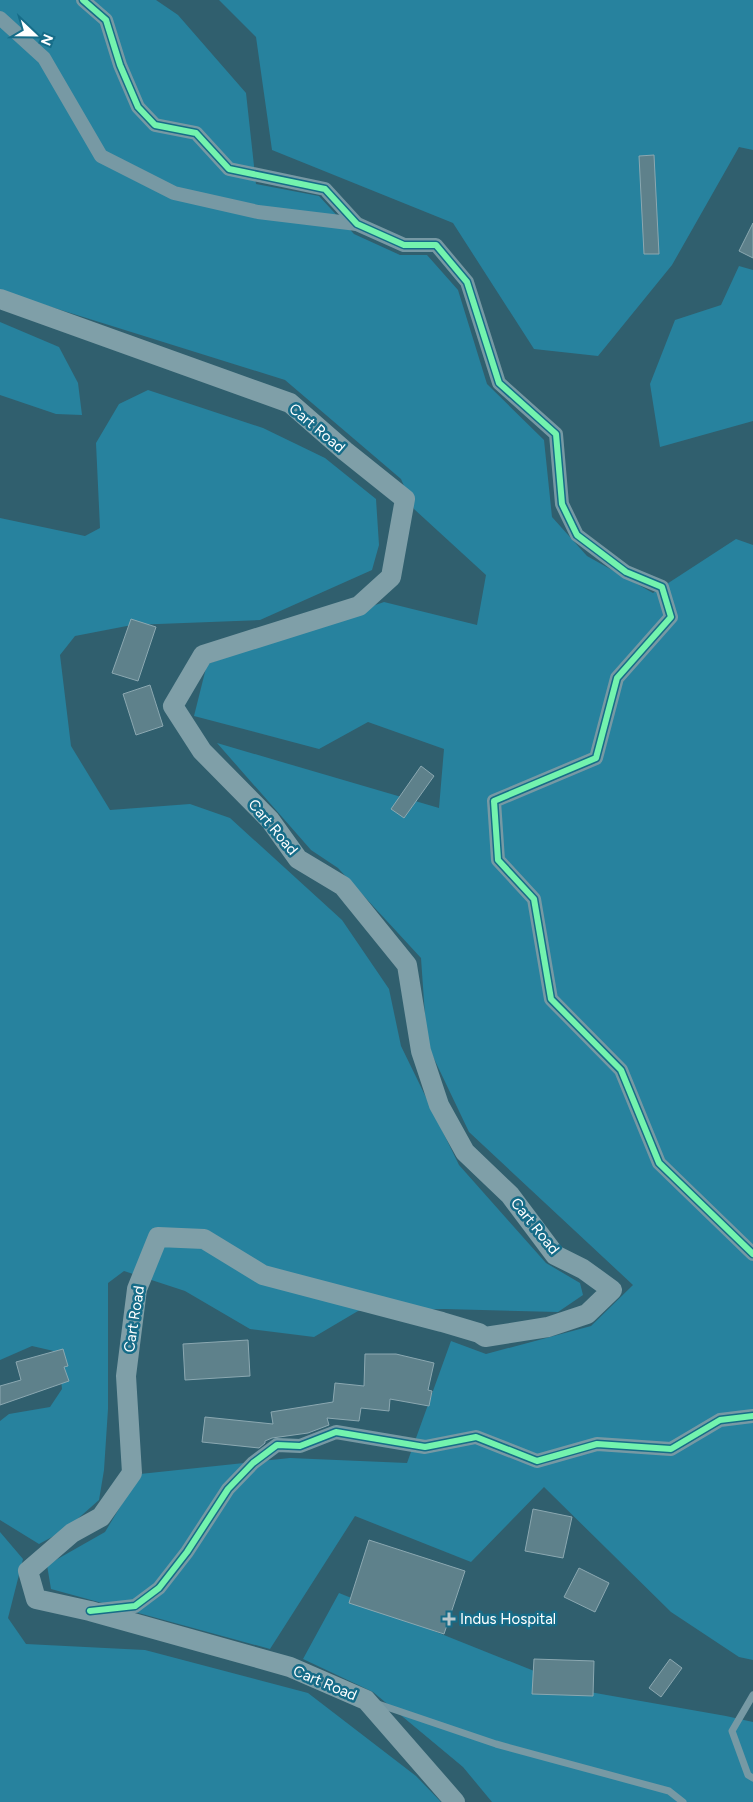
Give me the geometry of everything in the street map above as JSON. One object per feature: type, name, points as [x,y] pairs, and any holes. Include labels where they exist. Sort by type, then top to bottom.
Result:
[{"type":"main road","name":"Cart Road","points":[[0,299],[290,403],[345,451],[405,499],[391,577],[359,606],[203,655],[173,706],[202,751],[270,820],[298,858],[343,886],[407,964],[421,1051],[439,1105],[465,1152],[510,1195],[555,1255],[583,1269],[612,1290],[587,1314],[548,1327],[485,1337],[479,1333],[442,1322],[263,1275],[204,1239],[158,1236],[137,1289],[126,1376],[132,1473],[101,1517],[72,1533],[28,1571],[36,1599],[90,1611],[290,1667],[366,1700],[455,1802]]},
{"type":"street","points":[[82,0],[106,20],[120,65],[138,107],[155,124],[196,133],[229,169],[325,189],[358,224]]},
{"type":"street","points":[[0,18],[44,58],[101,156],[174,193],[258,212],[358,224],[404,245],[436,245],[467,282],[499,383],[556,434],[562,504],[577,535],[626,572],[662,587],[671,617],[617,678],[596,758],[494,801],[498,860],[534,899],[551,999],[620,1070],[659,1163],[753,1254]]},
{"type":"street","points":[[90,1611],[135,1606],[159,1588],[187,1552],[228,1489],[252,1463],[277,1445],[300,1446],[336,1432],[425,1447],[476,1437],[537,1461],[596,1444],[671,1449],[720,1420],[753,1416]]},
{"type":"lane","points":[[753,1695],[732,1731],[748,1775],[753,1778]]},
{"type":"lane","points":[[366,1700],[496,1744],[669,1791],[683,1802]]},
{"type":"shaded area","points":[[0,0],[156,0],[178,15],[246,93],[256,184],[319,196],[354,234],[400,255],[427,255],[458,290],[487,384],[544,440],[552,517],[587,556],[653,593],[736,539],[753,545],[753,1660],[739,1657],[671,1612],[544,1487],[471,1562],[355,1516],[270,1649],[51,1589],[47,1565],[105,1532],[140,1474],[290,1458],[407,1463],[451,1341],[486,1354],[591,1326],[633,1285],[469,1132],[427,1044],[421,958],[338,868],[311,850],[217,743],[439,808],[444,749],[368,722],[319,749],[194,716],[207,664],[384,602],[477,625],[486,575],[414,509],[401,479],[285,380],[0,291]]},
{"type":"shaded area","points":[[219,0],[753,0],[753,150],[739,147],[672,265],[598,356],[534,349],[453,223],[272,150],[256,37]]},
{"type":"shaded area","points":[[739,266],[753,270],[753,421],[660,447],[650,384],[675,320],[721,305]]},
{"type":"shaded area","points":[[0,322],[59,347],[78,383],[82,415],[56,414],[0,395]]},
{"type":"shaded area","points":[[148,390],[263,428],[325,458],[376,499],[379,545],[372,570],[260,620],[132,625],[75,636],[60,655],[71,746],[110,810],[190,804],[230,818],[342,920],[389,989],[401,1046],[459,1165],[546,1263],[580,1283],[583,1295],[558,1312],[444,1309],[358,1311],[314,1337],[250,1329],[185,1291],[124,1271],[108,1283],[108,1409],[104,1470],[99,1500],[65,1530],[39,1544],[0,1520],[0,1421],[9,1414],[50,1407],[62,1389],[58,1352],[32,1346],[0,1360],[0,518],[85,536],[100,528],[96,443],[119,404]]},
{"type":"shaded area","points":[[0,1532],[23,1559],[8,1618],[26,1644],[145,1650],[308,1693],[416,1776],[441,1802],[0,1802]]},
{"type":"shaded area","points":[[339,1593],[584,1691],[753,1722],[753,1802],[492,1802],[463,1767],[373,1692],[303,1659]]},
{"type":"building","points":[[654,155],[659,254],[644,254],[639,156]]},
{"type":"building","points":[[753,223],[753,258],[739,251]]},
{"type":"building","points":[[131,619],[156,627],[138,681],[112,673]]},
{"type":"building","points":[[150,685],[163,726],[136,735],[123,694]]},
{"type":"building","points":[[421,766],[434,776],[404,818],[391,809]]},
{"type":"building","points":[[248,1340],[250,1376],[185,1380],[183,1344]]},
{"type":"building","points":[[63,1349],[68,1366],[64,1367],[69,1381],[0,1405],[0,1386],[21,1380],[16,1362]]},
{"type":"building","points":[[365,1354],[396,1354],[434,1363],[428,1390],[432,1391],[429,1406],[390,1399],[389,1411],[361,1408],[359,1421],[327,1418],[329,1425],[308,1433],[272,1438],[265,1441],[259,1448],[202,1442],[205,1417],[273,1424],[271,1412],[333,1402],[335,1383],[364,1386]]},
{"type":"building","points":[[533,1509],[572,1517],[563,1558],[525,1551]]},
{"type":"building","points":[[369,1540],[465,1571],[444,1634],[349,1603]]},
{"type":"building","points":[[579,1568],[609,1583],[595,1612],[564,1597]]},
{"type":"building","points":[[534,1659],[594,1661],[593,1696],[532,1694]]},
{"type":"building","points":[[670,1659],[682,1668],[661,1697],[649,1688]]},
{"type":"cycle path","points":[[83,0],[106,20],[120,65],[138,107],[155,125],[196,133],[229,169],[325,189],[357,224],[404,245],[436,245],[467,282],[499,383],[556,434],[562,504],[577,535],[626,572],[662,587],[671,617],[617,678],[596,758],[494,801],[498,860],[534,899],[551,999],[621,1070],[659,1163],[753,1254]]},
{"type":"cycle path","points":[[90,1611],[135,1606],[159,1588],[187,1552],[228,1489],[253,1463],[277,1445],[300,1446],[336,1432],[425,1447],[476,1437],[537,1461],[597,1444],[671,1449],[720,1420],[753,1416]]},
{"type":"place","name":"Indus Hospital","points":[[449,1619]]}]
